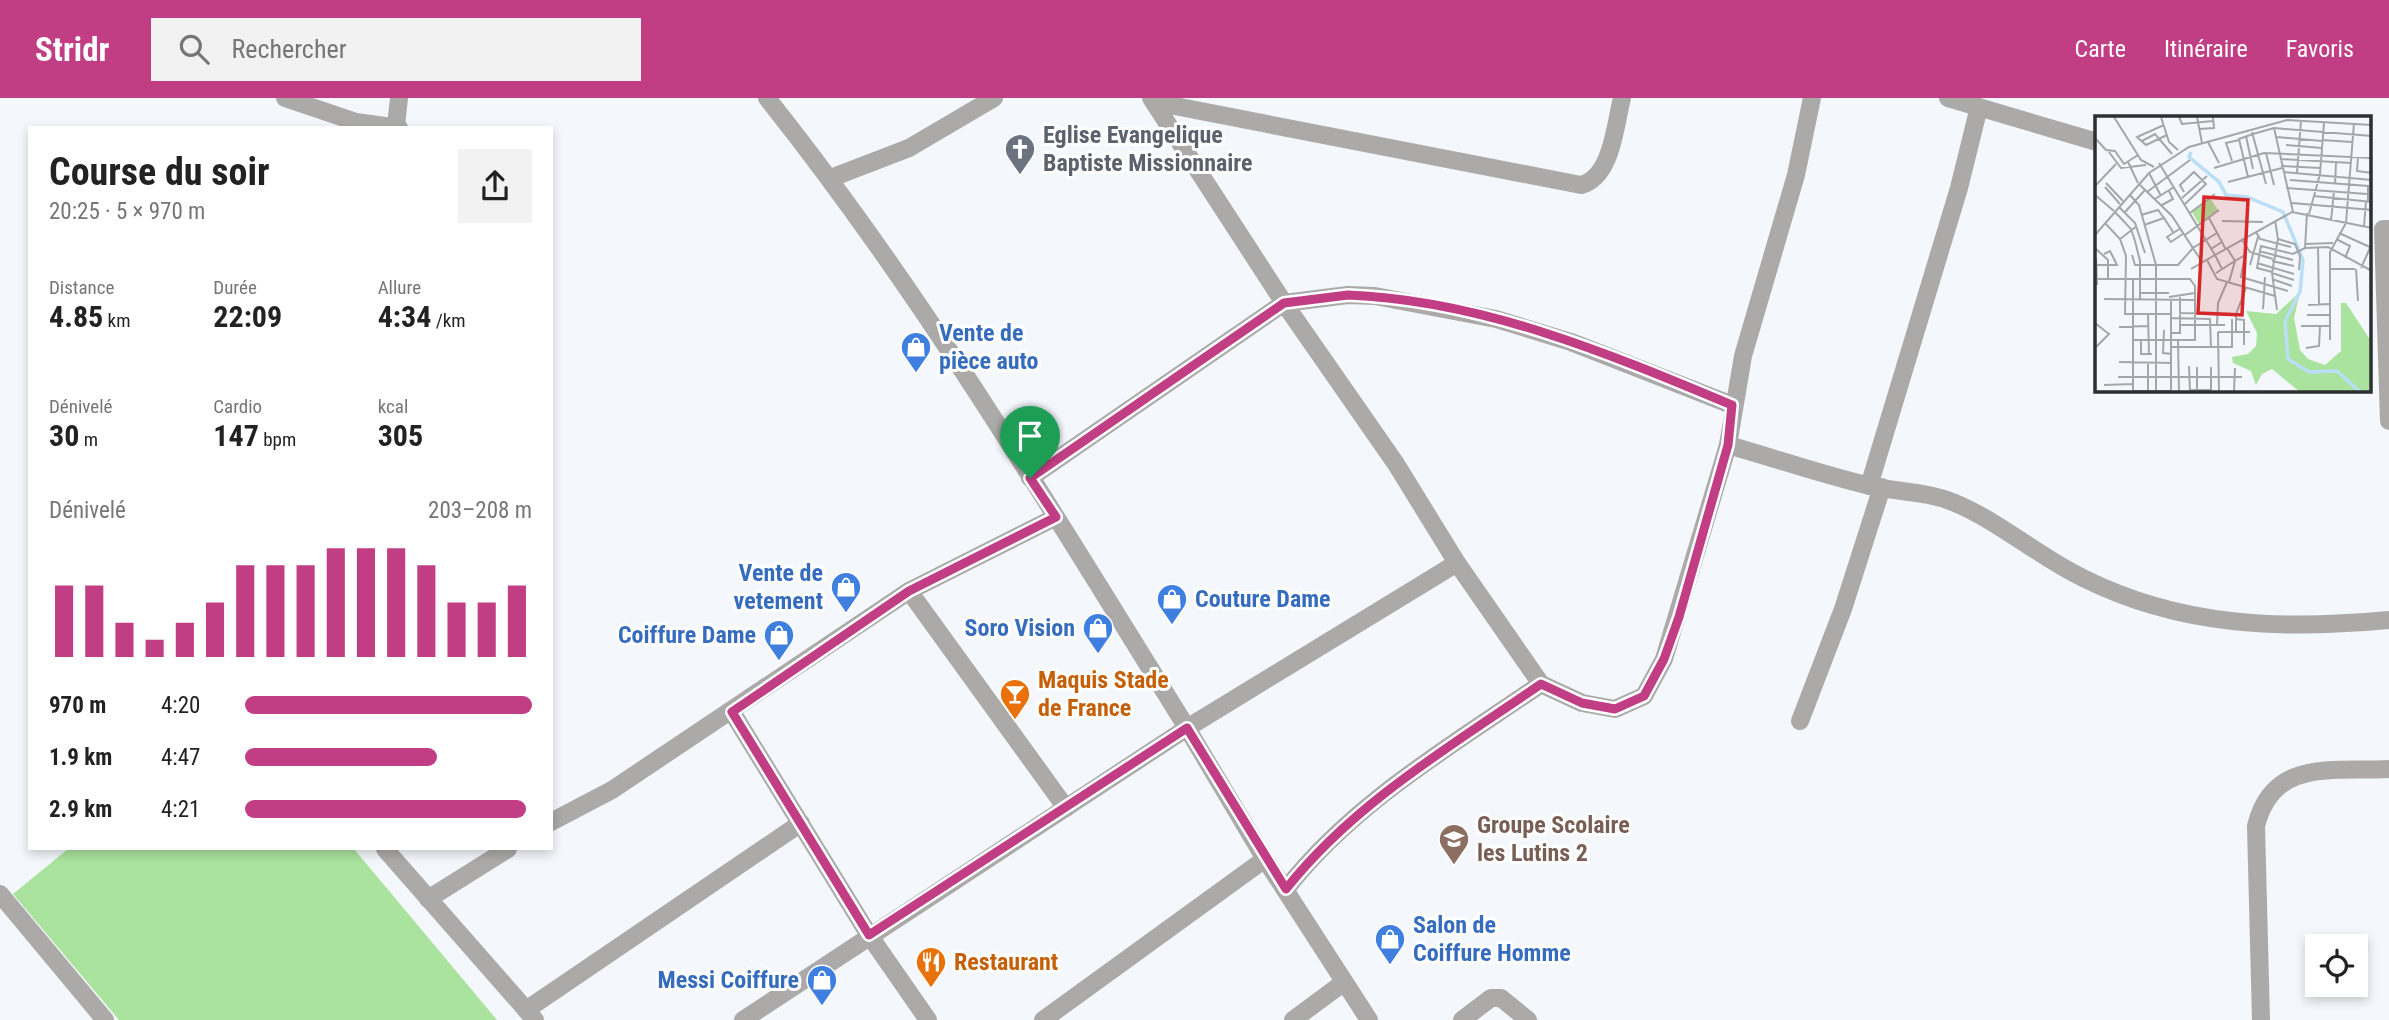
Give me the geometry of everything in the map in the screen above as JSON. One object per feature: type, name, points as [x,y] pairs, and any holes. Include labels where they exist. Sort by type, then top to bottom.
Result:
[{"type":"street","points":[[285,98],[356,122],[390,126]]},
{"type":"street","points":[[398,126],[399,98]]},
{"type":"street","points":[[767,98],[831,178],[1056,517],[1265,859],[1369,1020]]},
{"type":"street","points":[[831,178],[909,148],[994,98]]},
{"type":"street","points":[[1153,100],[1581,185],[1590,183],[1603,171],[1622,98]]},
{"type":"street","points":[[1153,100],[1284,303],[1396,464],[1457,563],[1541,684],[1582,703],[1615,709],[1644,696],[1664,659],[1679,617],[1728,445],[1732,405],[1743,356],[1796,175],[1812,98]]},
{"type":"street","points":[[1948,98],[2095,141]]},
{"type":"street","points":[[1800,721],[1843,609],[1979,107]]},
{"type":"street","points":[[2381,229],[2389,421]]},
{"type":"street","points":[[1030,478],[1284,303],[1348,295],[1375,296],[1496,319],[1572,342],[1732,405]]},
{"type":"street","points":[[1728,445],[1875,486],[1953,502],[2081,578],[2147,606],[2223,621],[2278,625],[2342,625],[2389,620]]},
{"type":"street","points":[[553,821],[612,790],[909,591],[1056,517]]},
{"type":"street","points":[[743,1020],[1187,728],[1457,563]]},
{"type":"street","points":[[909,591],[1066,808]]},
{"type":"street","points":[[1286,889],[1325,843],[1370,804],[1541,684]]},
{"type":"street","points":[[732,712],[869,935],[928,1020]]},
{"type":"street","points":[[2261,1020],[2256,826],[2262,804],[2269,794],[2290,778],[2306,774],[2389,769]]},
{"type":"street","points":[[386,850],[531,1015],[801,822]]},
{"type":"street","points":[[428,899],[506,850]]},
{"type":"street","points":[[1043,1020],[1265,859]]},
{"type":"street","points":[[0,894],[105,1020]]},
{"type":"street","points":[[1293,1020],[1343,983]]},
{"type":"street","points":[[1462,1020],[1491,998],[1501,998],[1528,1020]]},
{"type":"green space","points":[[67,850],[355,850],[497,1020],[119,1020],[13,894]]},
{"type":"place","name":"Eglise Evangelique Baptiste Missionnaire","points":[[1020,176]]},
{"type":"place","name":"Vente de pièce auto","points":[[916,374]]},
{"type":"place","name":"Vente de vetement","points":[[846,614]]},
{"type":"place","name":"Couture Dame","points":[[1172,626]]},
{"type":"place","name":"Soro Vision","points":[[1098,655]]},
{"type":"place","name":"Coiffure Dame","points":[[779,662]]},
{"type":"place","name":"Maquis Stade de France","points":[[1015,721]]},
{"type":"place","name":"Groupe Scolaire les Lutins 2","points":[[1454,866]]},
{"type":"place","name":"Salon de Coiffure Homme","points":[[1390,966]]},
{"type":"place","name":"Restaurant","points":[[931,989]]},
{"type":"place","name":"Messi Coiffure","points":[[822,1007]]},
{"type":"route","points":[[1348,295],[1375,296],[1496,319],[1572,342],[1732,405],[1728,445],[1679,617],[1664,659],[1644,696],[1615,709],[1582,703],[1541,684],[1370,804],[1325,843],[1286,889],[1265,859],[1187,728],[869,935],[732,712],[909,591],[1056,517],[1030,478],[1284,303],[1348,295]]}]
